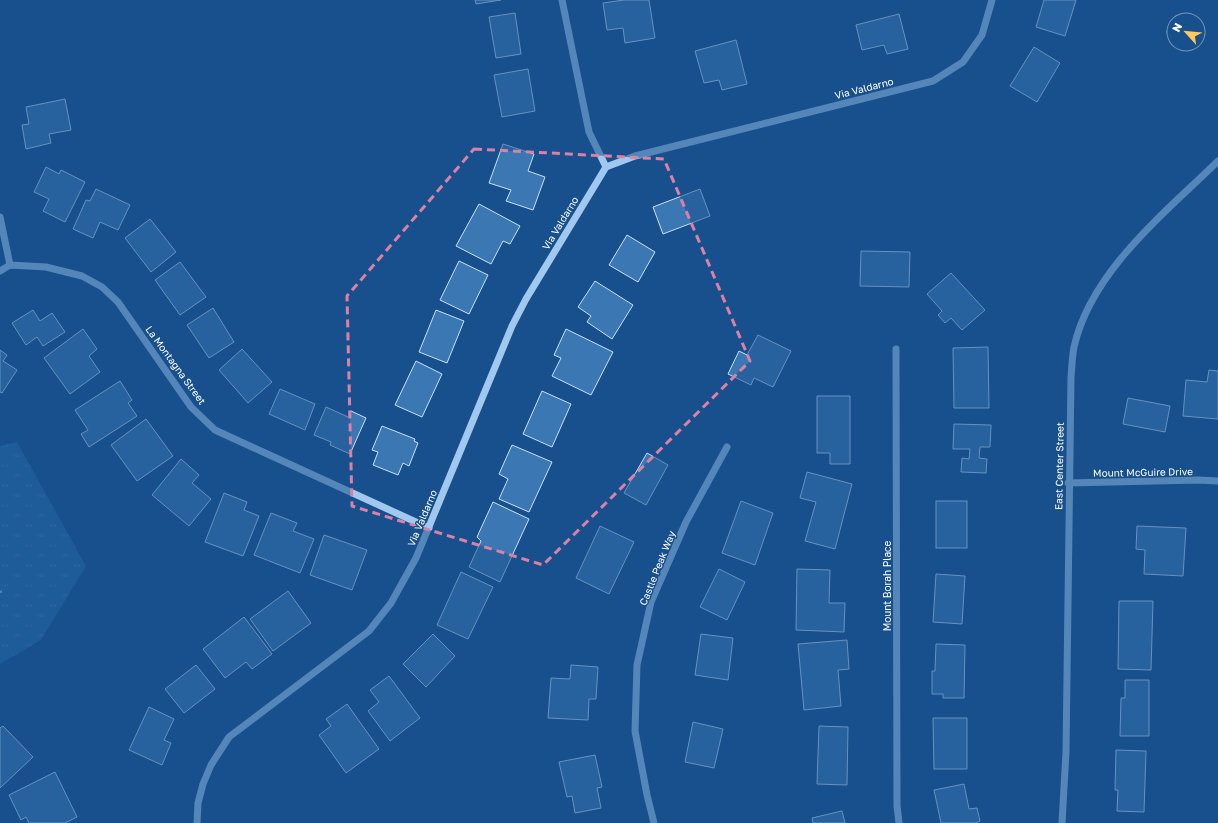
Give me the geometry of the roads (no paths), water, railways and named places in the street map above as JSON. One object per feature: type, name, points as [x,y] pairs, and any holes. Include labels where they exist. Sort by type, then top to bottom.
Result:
[{"type":"street","points":[[562,0],[589,132],[606,167]]},
{"type":"street","name":"Via Valdarno","points":[[196,823],[198,803],[203,784],[211,765],[229,737],[370,631],[391,603],[414,564],[512,326],[526,299],[606,167],[635,156],[933,81],[963,62],[982,35],[992,0]]},
{"type":"street","name":"East Center Street","points":[[1062,823],[1066,752],[1068,483],[1071,377],[1074,347],[1085,315],[1109,274],[1133,244],[1218,161]]},
{"type":"street","points":[[0,217],[10,265],[0,271]]},
{"type":"street","name":"La Montagna Street","points":[[10,265],[46,267],[82,276],[102,287],[118,302],[191,407],[215,430],[429,528]]},
{"type":"street","name":"Mount Borah Place","points":[[896,349],[897,806],[899,823]]},
{"type":"street","name":"Castle Peak Way","points":[[654,823],[635,731],[637,665],[652,602],[686,522],[727,447]]},
{"type":"street","name":"Mount McGuire Drive","points":[[1068,483],[1218,481]]}]
